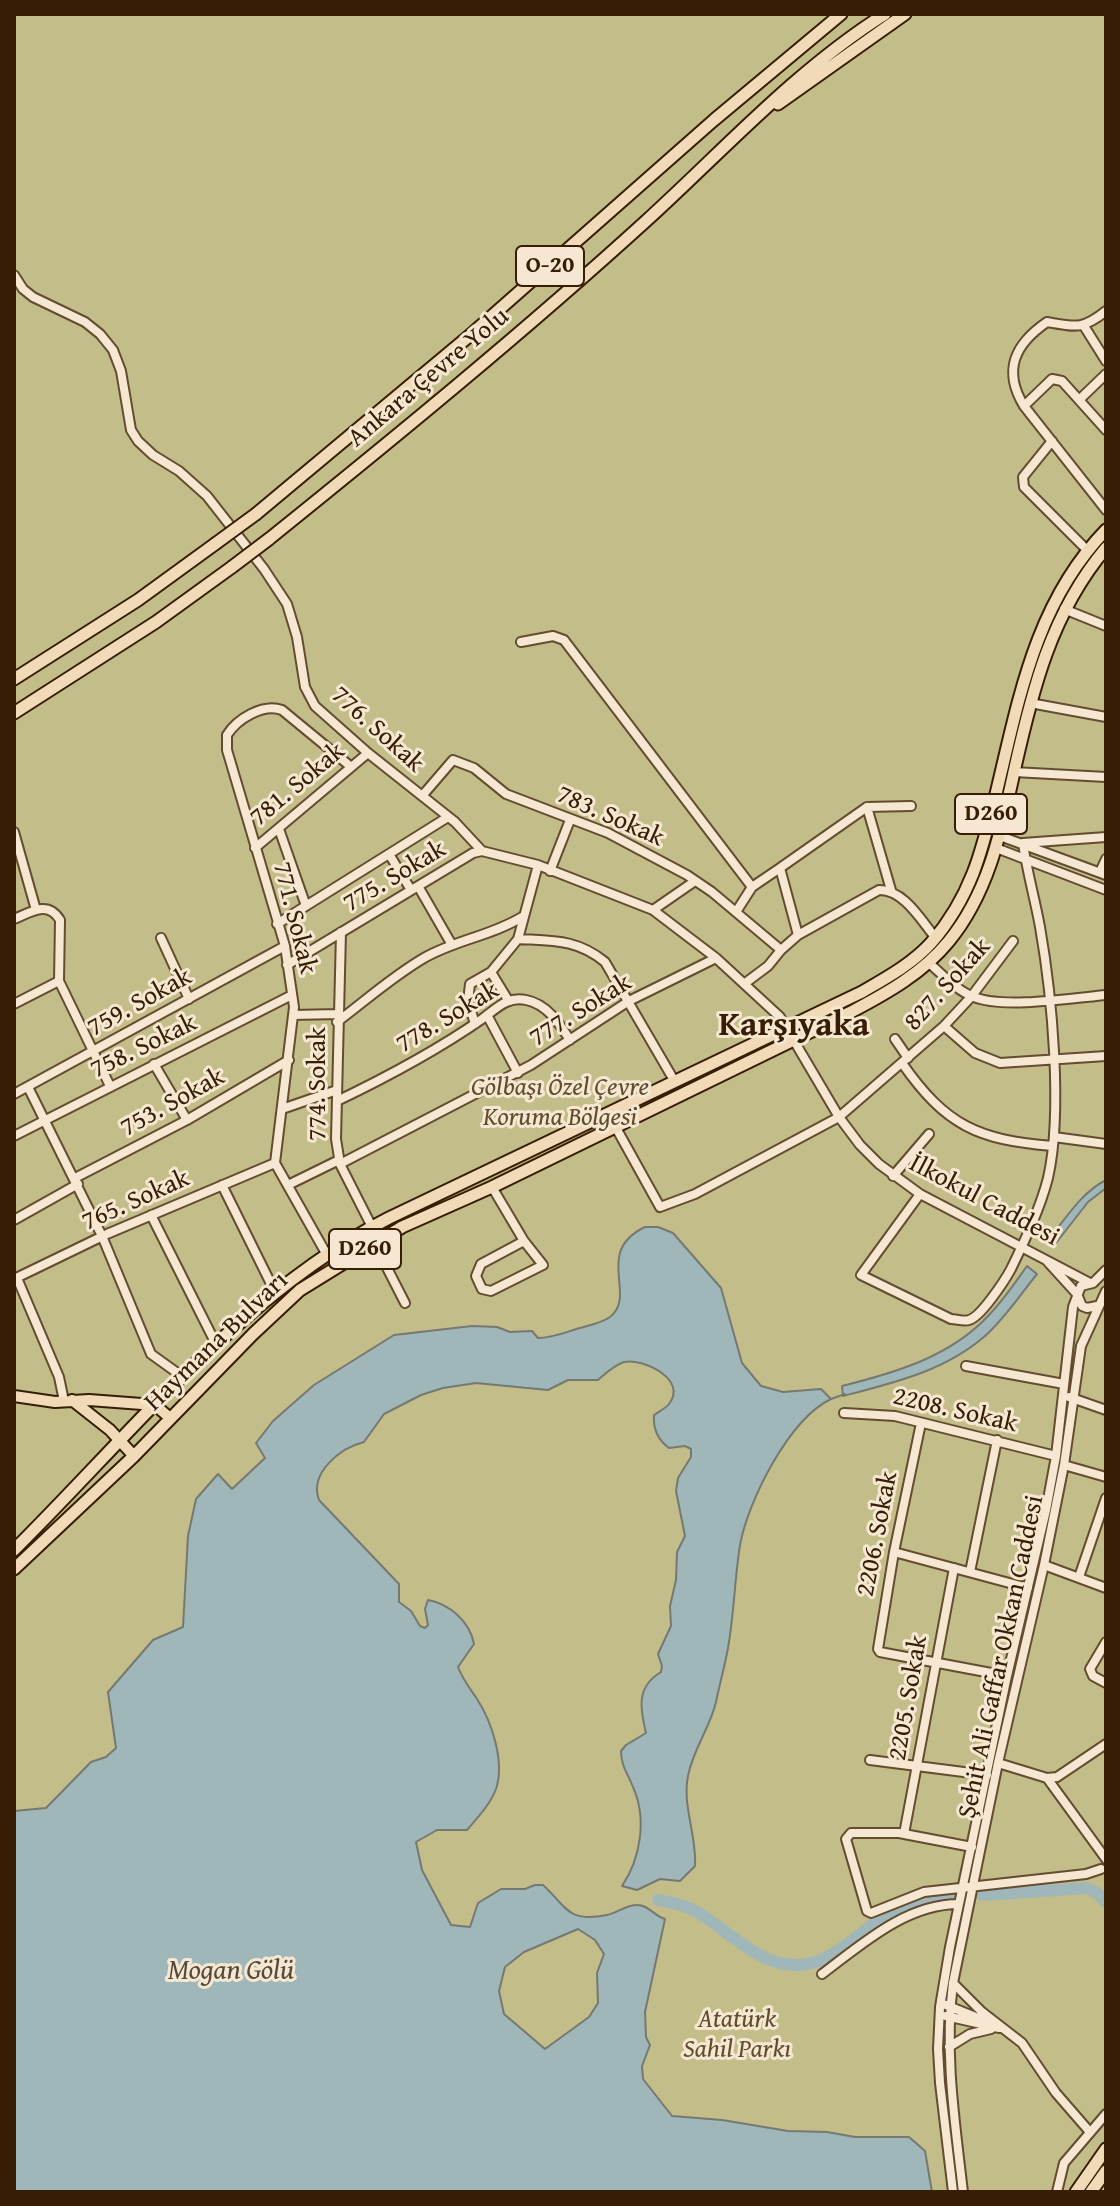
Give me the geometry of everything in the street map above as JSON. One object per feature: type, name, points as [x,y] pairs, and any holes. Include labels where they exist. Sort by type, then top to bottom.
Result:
[{"type":"highway","name":"Ankara Çevre Yolu","points":[[14,679],[138,600],[256,514],[457,347],[714,120],[841,14]]},
{"type":"highway","name":"Ankara Çevre Yolu","points":[[14,713],[156,622],[269,539],[593,268],[780,93],[836,47],[885,14]]},
{"type":"highway","points":[[739,133],[905,14]]},
{"type":"highway","name":"Haymana Bulvarı","points":[[14,1550],[183,1377],[275,1292],[327,1255],[372,1227],[787,1027],[878,982],[909,962],[935,937],[965,894],[984,847],[1036,640],[1062,586],[1087,550],[1106,530]]},
{"type":"highway","name":"Haymana Bulvarı","points":[[14,1569],[134,1456],[286,1301],[402,1227],[492,1187],[882,996],[929,963],[948,943],[971,909],[1000,836],[1030,703],[1048,644],[1083,577],[1106,548]]},
{"type":"highway","points":[[1076,2192],[1106,2149]]},
{"type":"highway","points":[[1091,2192],[1106,2171]]},
{"type":"main road","points":[[14,1396],[155,1405],[170,1418]]},
{"type":"main road","points":[[68,1400],[120,1440],[134,1456]]},
{"type":"street","name":"776. Sokak","points":[[14,275],[33,297],[85,322],[106,342],[121,371],[131,430],[153,455],[179,471],[207,496],[287,604],[297,637],[305,687],[315,706],[448,817],[482,851]]},
{"type":"street","points":[[1106,311],[1076,328],[1047,322],[1029,335],[1013,360],[1016,393],[1024,406],[1106,510]]},
{"type":"street","points":[[1084,326],[1106,361]]},
{"type":"street","points":[[1080,399],[1106,374]]},
{"type":"street","points":[[1024,406],[1052,379],[1062,381],[1106,430]]},
{"type":"street","points":[[1052,441],[1023,477],[1024,487],[1087,550]]},
{"type":"street","points":[[1064,609],[1106,626]]},
{"type":"street","points":[[521,642],[553,636],[564,640],[752,887]]},
{"type":"street","points":[[1030,703],[1106,717]]},
{"type":"street","name":"771. Sokak","points":[[275,1163],[289,1060],[292,995],[285,946],[225,744],[232,727],[265,708],[279,708],[350,766]]},
{"type":"street","name":"781. Sokak","points":[[255,848],[368,753]]},
{"type":"street","name":"783. Sokak","points":[[422,796],[453,760],[474,768],[506,794],[608,833],[695,881],[781,950]]},
{"type":"street","points":[[1014,772],[1106,777]]},
{"type":"street","points":[[736,912],[752,887],[867,807],[911,806]]},
{"type":"street","points":[[867,807],[891,890],[935,937]]},
{"type":"street","points":[[277,924],[448,817]]},
{"type":"street","points":[[550,871],[570,820]]},
{"type":"street","points":[[279,829],[306,906]]},
{"type":"street","points":[[14,832],[36,910]]},
{"type":"street","points":[[1000,836],[1103,874],[1106,859]]},
{"type":"street","points":[[1023,843],[1106,837]]},
{"type":"street","points":[[920,1194],[861,1275],[951,1319],[967,1321],[976,1317],[1003,1283],[1022,1245],[1047,1183],[1054,1142],[1053,1058],[1048,1000],[1040,929],[1023,843]]},
{"type":"street","points":[[996,848],[1106,890]]},
{"type":"street","points":[[482,851],[538,865],[653,910],[716,958],[787,1027]]},
{"type":"street","name":"775. Sokak","points":[[287,965],[473,853],[482,851]]},
{"type":"street","points":[[389,854],[452,945]]},
{"type":"street","points":[[475,1024],[468,1001],[470,984],[491,972],[518,939],[538,865]]},
{"type":"street","points":[[780,868],[798,935]]},
{"type":"street","points":[[653,910],[695,881]]},
{"type":"street","points":[[744,984],[768,966],[798,935],[879,890],[891,890]]},
{"type":"street","points":[[14,919],[36,910],[53,910],[60,920],[59,981],[110,1086]]},
{"type":"street","points":[[293,1015],[337,1018],[423,958],[503,929],[522,917]]},
{"type":"street","name":"774. Sokak","points":[[341,932],[337,1018],[339,1162],[372,1227]]},
{"type":"street","points":[[161,938],[189,999]]},
{"type":"street","points":[[518,939],[573,943],[592,951],[605,962],[675,1082]]},
{"type":"street","name":"827. Sokak","points":[[615,1126],[660,1207],[695,1194],[839,1117],[944,1026],[971,997],[1013,941]]},
{"type":"street","name":"759. Sokak","points":[[14,1094],[285,946]]},
{"type":"street","name":"777. Sokak","points":[[288,1185],[518,1073],[629,1001],[716,958]]},
{"type":"street","points":[[929,963],[971,997],[997,1001],[1106,995]]},
{"type":"street","points":[[491,972],[508,1000]]},
{"type":"street","points":[[14,1004],[59,981]]},
{"type":"street","name":"758. Sokak","points":[[14,1136],[292,995]]},
{"type":"street","name":"778. Sokak","points":[[337,1101],[385,1078],[475,1024],[508,1000],[525,999],[541,1005],[556,1019],[570,1040]]},
{"type":"street","points":[[487,1015],[518,1073]]},
{"type":"street","points":[[944,1026],[975,1053],[995,1062],[1106,1056]]},
{"type":"street","name":"İlkokul Caddesi","points":[[787,1027],[839,1117],[860,1145],[893,1176],[920,1194],[1092,1283]]},
{"type":"street","points":[[895,1039],[925,1095],[956,1121],[1005,1141],[1106,1144]]},
{"type":"street","name":"753. Sokak","points":[[14,1220],[289,1060]]},
{"type":"street","points":[[154,1064],[187,1120]]},
{"type":"street","points":[[28,1087],[77,1181],[151,1354],[183,1377]]},
{"type":"street","points":[[282,1109],[337,1090]]},
{"type":"street","points":[[893,1176],[929,1134]]},
{"type":"street","points":[[275,1163],[327,1255]]},
{"type":"street","name":"765. Sokak","points":[[15,1278],[102,1236],[275,1163]]},
{"type":"street","points":[[222,1185],[275,1292]]},
{"type":"street","points":[[492,1187],[524,1241],[543,1265],[491,1291],[482,1289],[476,1276],[481,1264],[524,1241]]},
{"type":"street","points":[[151,1215],[217,1346]]},
{"type":"street","points":[[371,1245],[384,1262],[405,1303]]},
{"type":"street","points":[[1045,1257],[1058,1276],[1077,1294],[1082,1306],[1091,1308],[1103,1300],[1099,1286],[1092,1283]]},
{"type":"street","points":[[1077,1294],[1081,1286],[1092,1283],[1106,1270]]},
{"type":"street","points":[[15,1278],[68,1400]]},
{"type":"street","name":"Şehit Ali Gaffar Okkan Caddesi","points":[[963,2192],[950,2079],[949,2018],[945,2004],[953,1983],[972,1847],[1056,1456],[1077,1294]]},
{"type":"street","name":"Şehit Ali Gaffar Okkan Caddesi","points":[[953,2192],[940,2083],[945,2004],[959,1904],[967,1887],[1044,1565],[1064,1465],[1081,1346],[1103,1300]]},
{"type":"street","points":[[966,1366],[1064,1384]]},
{"type":"street","points":[[1063,1395],[1106,1410]]},
{"type":"street","name":"2208. Sokak","points":[[844,1413],[878,1414],[1056,1456]]},
{"type":"street","name":"2206. Sokak","points":[[921,1423],[877,1645],[880,1652],[936,1662]]},
{"type":"street","points":[[970,1572],[997,1440]]},
{"type":"street","points":[[1064,1465],[1106,1477]]},
{"type":"street","points":[[1079,1577],[1106,1498]]},
{"type":"street","points":[[894,1552],[1028,1588]]},
{"type":"street","points":[[1044,1565],[1106,1588]]},
{"type":"street","name":"2205. Sokak","points":[[904,1834],[954,1568]]},
{"type":"street","points":[[1106,1642],[1090,1669],[1093,1676],[1106,1683]]},
{"type":"street","points":[[936,1662],[1007,1676]]},
{"type":"street","points":[[998,1763],[1047,1778],[1057,1777],[1106,1744]]},
{"type":"street","points":[[870,1760],[987,1775]]},
{"type":"street","points":[[972,1847],[904,1834],[866,1831],[848,1835],[847,1844],[867,1911],[874,1914],[924,1892],[1104,1872],[1106,1859],[1047,1778]]},
{"type":"street","points":[[822,1974],[896,1922],[930,1907],[959,1904]]},
{"type":"street","points":[[953,1983],[974,2005],[1027,2049],[1056,2093],[1089,2131]]},
{"type":"street","points":[[945,2004],[1004,2029]]},
{"type":"street","points":[[949,2018],[1004,2029]]},
{"type":"street","points":[[949,2047],[978,2031],[1004,2029]]},
{"type":"street","points":[[1057,2192],[1064,2163],[1106,2114]]},
{"type":"green space","name":"Gölbaşı Özel Çevre Koruma Bölgesi","points":[[14,14],[1106,14],[1106,2192],[14,2192]]},
{"type":"water","points":[[1106,1180],[1106,1188],[1088,1202],[1056,1243],[1049,1239],[1082,1199]]},
{"type":"water","name":"Mogan Gölü","points":[[645,1227],[658,1227],[673,1233],[721,1288],[742,1363],[761,1386],[783,1392],[821,1389],[831,1399],[815,1409],[786,1442],[761,1485],[744,1527],[725,1664],[713,1712],[688,1776],[687,1798],[695,1866],[680,1881],[660,1879],[637,1890],[622,1886],[638,1851],[641,1825],[637,1799],[623,1766],[621,1751],[646,1733],[642,1699],[647,1684],[661,1672],[658,1654],[671,1626],[670,1606],[676,1580],[677,1552],[685,1536],[676,1491],[678,1478],[691,1457],[691,1449],[685,1446],[669,1448],[655,1429],[654,1415],[668,1405],[673,1395],[668,1379],[652,1367],[624,1362],[598,1380],[568,1380],[548,1390],[476,1383],[421,1395],[384,1414],[364,1442],[337,1456],[318,1480],[319,1500],[399,1584],[399,1602],[411,1611],[420,1626],[425,1628],[428,1625],[425,1609],[428,1600],[451,1610],[463,1621],[472,1636],[474,1644],[458,1667],[492,1730],[499,1767],[496,1789],[487,1806],[467,1830],[437,1830],[416,1842],[422,1870],[451,1925],[470,1927],[478,1903],[501,1889],[525,1889],[535,1885],[543,1885],[576,1915],[607,1915],[637,1905],[665,1919],[645,2012],[646,2037],[650,2045],[642,2066],[643,2079],[672,2116],[855,2137],[909,2137],[925,2151],[932,2192],[14,2192],[14,1811],[46,1808],[91,1762],[106,1757],[116,1748],[108,1692],[153,1640],[183,1627],[188,1536],[196,1499],[218,1474],[232,1489],[265,1458],[256,1443],[273,1421],[314,1385],[394,1335],[472,1326],[497,1327],[510,1332],[532,1331],[538,1338],[544,1338],[607,1319],[617,1308],[620,1297],[618,1261],[630,1237]],"holes":[[[578,1929],[595,1940],[604,1954],[597,1973],[598,2003],[589,2017],[545,2049],[504,2014],[499,1991],[505,1967],[524,1952]]]},
{"type":"water","points":[[1027,1266],[1037,1274],[999,1322],[969,1348],[918,1374],[843,1396],[842,1386],[920,1362],[973,1330],[1009,1292]]},
{"type":"waterway","points":[[831,1399],[845,1394]]},
{"type":"waterway","points":[[982,1895],[1087,1888],[1106,1902]]},
{"type":"waterway","points":[[658,1900],[694,1910],[756,1953],[794,1965],[807,1964],[832,1954],[904,1905],[928,1898],[953,1896]]},
{"type":"district","name":"Karşıyaka","points":[[794,1026]]},
{"type":"park label","name":"Atatürk Sahil Parkı","points":[[737,2035]]}]
